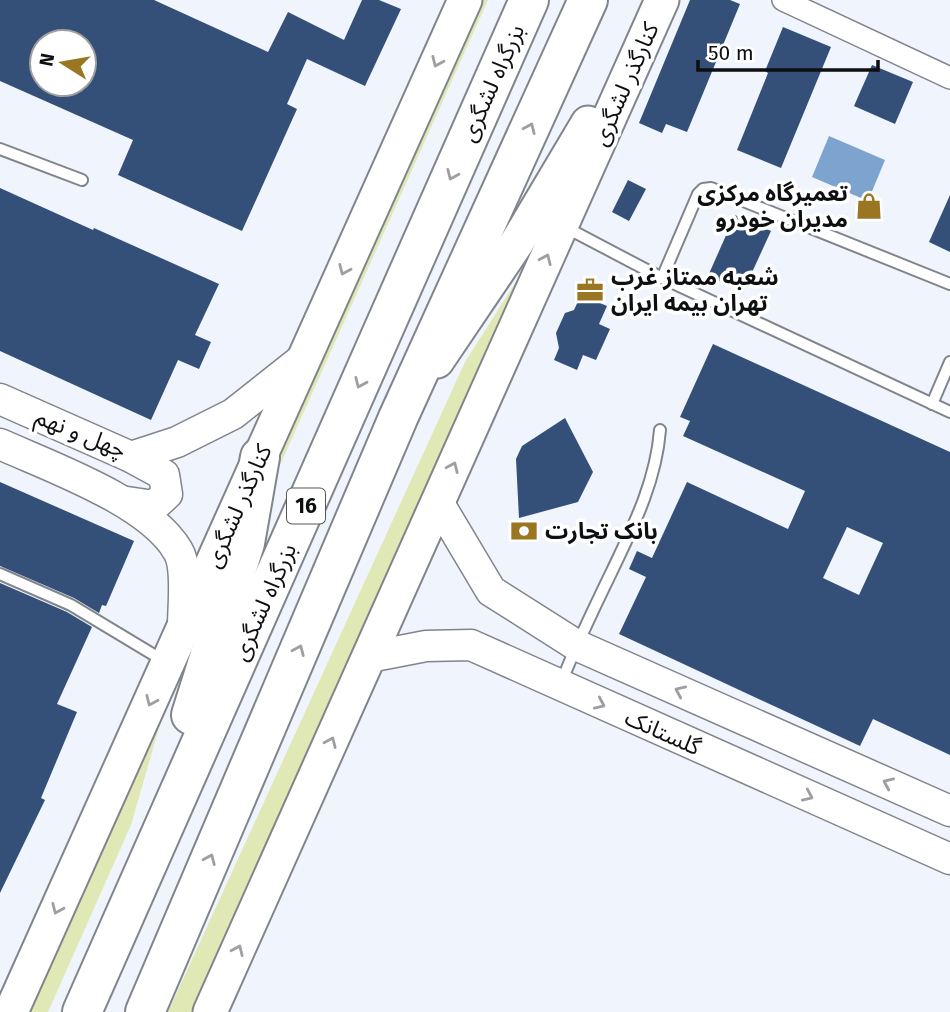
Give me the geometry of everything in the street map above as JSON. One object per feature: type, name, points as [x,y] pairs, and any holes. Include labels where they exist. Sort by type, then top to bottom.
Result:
[{"type":"highway","name":"بزرگراه لشگری","points":[[82,1012],[529,0]]},
{"type":"highway","name":"16","points":[[145,1012],[398,418],[588,0]]},
{"type":"highway","points":[[136,891],[245,543],[260,457]]},
{"type":"main road","name":"کنارگذر لشگری","points":[[11,1012],[465,0]]},
{"type":"main road","name":"کنارگذر لشگری","points":[[210,1012],[661,0]]},
{"type":"main road","points":[[398,418],[516,244],[661,0]]},
{"type":"street","points":[[783,0],[950,78]]},
{"type":"street","name":"چهل و نهم","points":[[0,398],[131,457],[177,442],[233,414],[305,357]]},
{"type":"street","name":"چهل و نهم","points":[[0,444],[127,502],[160,528],[180,552],[184,579],[183,629]]},
{"type":"street","points":[[127,502],[154,506],[167,494],[164,475],[131,457]]},
{"type":"street","name":"گلستانک","points":[[438,502],[491,591],[576,645],[950,811]]},
{"type":"street","name":"گلستانک","points":[[369,657],[426,646],[471,645],[950,859]]},
{"type":"lane","points":[[0,149],[82,180]]},
{"type":"lane","points":[[662,278],[698,194],[711,188],[950,284]]},
{"type":"lane","points":[[561,226],[662,278],[950,412]]},
{"type":"lane","points":[[932,404],[950,362]]},
{"type":"lane","points":[[560,686],[576,645],[630,533],[652,480],[660,430]]},
{"type":"lane","points":[[0,574],[71,605],[168,663]]},
{"type":"green space","points":[[458,0],[488,0],[256,519],[256,452]]},
{"type":"green space","points":[[529,261],[194,1012],[168,1012],[465,362]]},
{"type":"green space","points":[[175,672],[131,825],[48,1012],[23,1012]]},
{"type":"water","points":[[829,136],[885,160],[868,201],[812,177]]},
{"type":"building","points":[[0,0],[154,0],[268,52],[288,12],[344,40],[362,0],[379,0],[401,9],[365,86],[307,59],[287,104],[297,109],[242,231],[118,175],[133,140],[38,98],[98,98],[98,28],[28,28],[28,93],[0,81]]},
{"type":"building","points":[[690,0],[730,0],[740,4],[687,132],[666,124],[662,133],[639,123]]},
{"type":"building","points":[[783,27],[831,47],[781,168],[737,150]]},
{"type":"building","points":[[872,65],[913,82],[895,124],[854,106]]},
{"type":"building","points":[[628,180],[646,189],[629,221],[612,212]]},
{"type":"building","points":[[0,188],[219,284],[195,335],[211,342],[199,369],[178,360],[151,420],[0,351]]},
{"type":"building","points":[[950,195],[950,252],[929,242]]},
{"type":"building","points":[[735,215],[771,231],[743,292],[708,276]]},
{"type":"building","points":[[581,295],[607,306],[599,324],[610,329],[596,360],[583,355],[577,370],[554,360],[559,348],[556,333],[565,313],[574,310]]},
{"type":"building","points":[[713,344],[950,452],[950,755],[873,719],[860,746],[619,634],[646,577],[629,569],[637,551],[652,558],[687,482],[788,529],[805,491],[683,436],[690,421],[680,417]],"holes":[[[847,527],[883,543],[859,595],[823,578]]]},
{"type":"building","points":[[565,418],[593,472],[578,502],[519,518],[516,459],[522,446]]},
{"type":"building","points":[[0,482],[134,541],[106,606],[102,605],[99,613],[74,598],[0,566]]},
{"type":"building","points":[[0,583],[67,612],[92,627],[57,704],[77,712],[41,798],[45,800],[0,893]]},
{"type":"place","name":"تعمیرگاه مرکزی مدیران خودرو","points":[[869,206]]},
{"type":"place","name":"شعبه ممتاز غرب تهران بیمه ایران","points":[[590,290]]},
{"type":"place","name":"بانک تجارت","points":[[524,531]]}]
